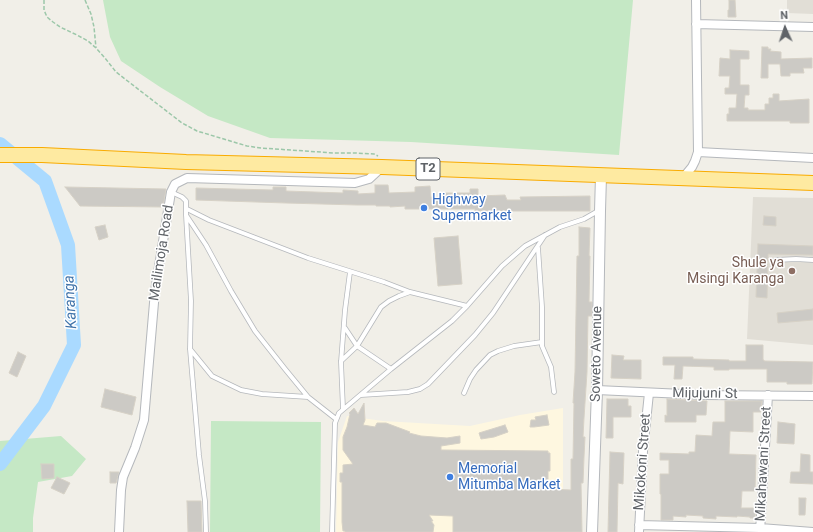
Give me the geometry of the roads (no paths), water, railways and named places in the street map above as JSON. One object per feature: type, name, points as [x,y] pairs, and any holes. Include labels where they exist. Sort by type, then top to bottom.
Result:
[{"type":"highway","name":"T2","points":[[0,155],[42,155],[186,162],[381,162],[602,176],[813,183]]},
{"type":"street","points":[[683,178],[692,167],[698,152],[696,0]]},
{"type":"street","points":[[696,24],[813,27]]},
{"type":"street","points":[[698,152],[813,158]]},
{"type":"street","name":"Mailimoja Road","points":[[119,532],[123,477],[135,448],[144,420],[155,291],[171,192],[175,184],[187,178],[355,183],[369,179],[381,162]]},
{"type":"street","name":"Soweto Avenue","points":[[592,532],[602,176]]},
{"type":"street","name":"Mijujuni St","points":[[597,390],[705,395],[813,396]]},
{"type":"street","name":"Mikokoni Street","points":[[639,528],[643,451],[649,393]]},
{"type":"street","name":"Mikahawani Street","points":[[760,530],[768,395]]},
{"type":"street","points":[[639,528],[813,532]]},
{"type":"lane","points":[[171,192],[182,197],[186,201],[187,209],[186,215],[191,301],[190,349],[199,455],[205,501],[206,532]]},
{"type":"lane","points":[[187,209],[209,220],[308,258],[384,282],[410,292],[467,306]]},
{"type":"lane","points":[[332,532],[335,423],[339,413],[391,369],[452,321],[513,255],[525,246],[560,227],[584,219],[600,211]]},
{"type":"lane","points":[[186,215],[206,245],[255,331],[308,396],[336,419]]},
{"type":"lane","points":[[361,395],[408,392],[420,389],[428,384],[493,314],[538,248],[545,235]]},
{"type":"lane","points":[[538,248],[542,307],[542,342],[551,367],[554,392]]},
{"type":"lane","points":[[776,260],[813,260]]},
{"type":"lane","points":[[343,409],[341,362],[350,272]]},
{"type":"lane","points":[[341,362],[358,346],[381,307],[389,301],[410,292]]},
{"type":"lane","points":[[344,328],[358,346],[391,369]]},
{"type":"lane","points":[[464,393],[476,370],[490,355],[514,346],[542,342]]},
{"type":"lane","points":[[190,349],[212,376],[240,390],[262,394],[308,396]]},
{"type":"waterway","name":"Karanga","points":[[0,144],[45,181],[68,245],[74,345],[44,406],[0,464]]},
{"type":"place","name":"Highway Supermarket","points":[[424,208]]},
{"type":"place","name":"Shule ya Msingi Karanga","points":[[792,271]]},
{"type":"place","name":"Memorial Mitumba Market","points":[[450,477]]}]
